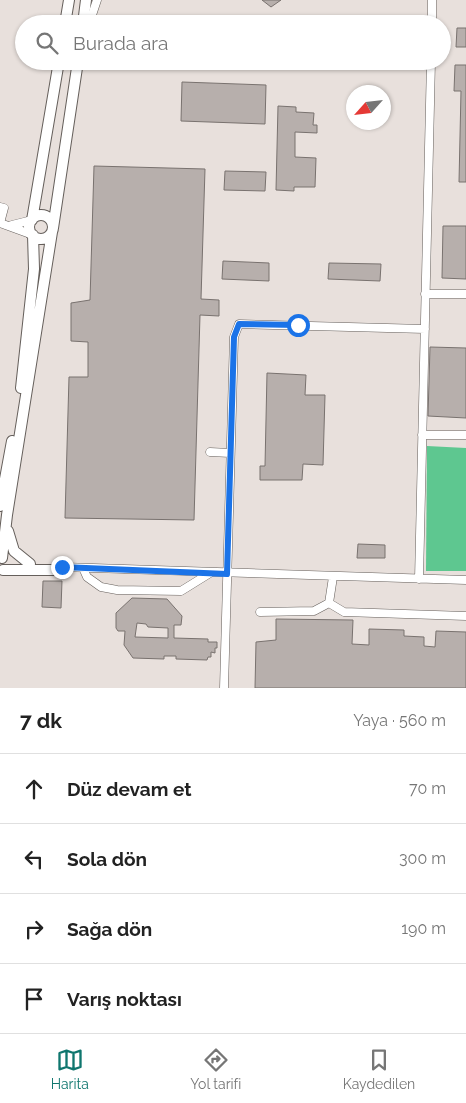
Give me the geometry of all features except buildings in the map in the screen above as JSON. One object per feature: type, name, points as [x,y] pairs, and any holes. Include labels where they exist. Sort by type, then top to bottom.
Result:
[{"type":"main road","points":[[66,15],[69,0]]},
{"type":"main road","points":[[84,15],[86,0]]},
{"type":"main road","points":[[0,506],[23,368],[26,320],[34,269],[30,228],[57,70]]},
{"type":"main road","points":[[2,564],[6,516],[77,70]]},
{"type":"main road","points":[[32,220],[38,216],[45,216],[51,221],[52,230]]},
{"type":"main road","points":[[32,235],[43,238],[52,230]]},
{"type":"main road","points":[[6,516],[12,546],[17,555],[30,564]]},
{"type":"main road","points":[[2,564],[55,564],[62,567]]},
{"type":"main road","points":[[2,564],[55,570],[62,567]]},
{"type":"street","points":[[91,15],[97,0]]},
{"type":"street","points":[[432,0],[432,15]]},
{"type":"street","points":[[419,579],[431,70]]},
{"type":"street","points":[[0,206],[4,208],[2,224]]},
{"type":"street","points":[[2,224],[20,225],[32,220]]},
{"type":"street","points":[[2,224],[32,235]]},
{"type":"street","points":[[425,294],[466,294]]},
{"type":"street","points":[[224,688],[234,337],[239,324],[424,329]]},
{"type":"street","points":[[422,435],[466,435]]},
{"type":"street","points":[[210,452],[230,453]]},
{"type":"street","points":[[62,567],[227,574],[466,580]]},
{"type":"street","points":[[84,568],[87,577],[101,587],[117,590],[181,591],[210,573]]},
{"type":"street","points":[[330,603],[333,577]]},
{"type":"street","points":[[260,612],[314,611],[330,603]]},
{"type":"street","points":[[330,603],[344,612],[466,616]]},
{"type":"green space","points":[[427,446],[466,448],[466,571],[426,571]]},
{"type":"route","points":[[62,567],[227,574],[234,337],[239,324],[298,325]]}]
